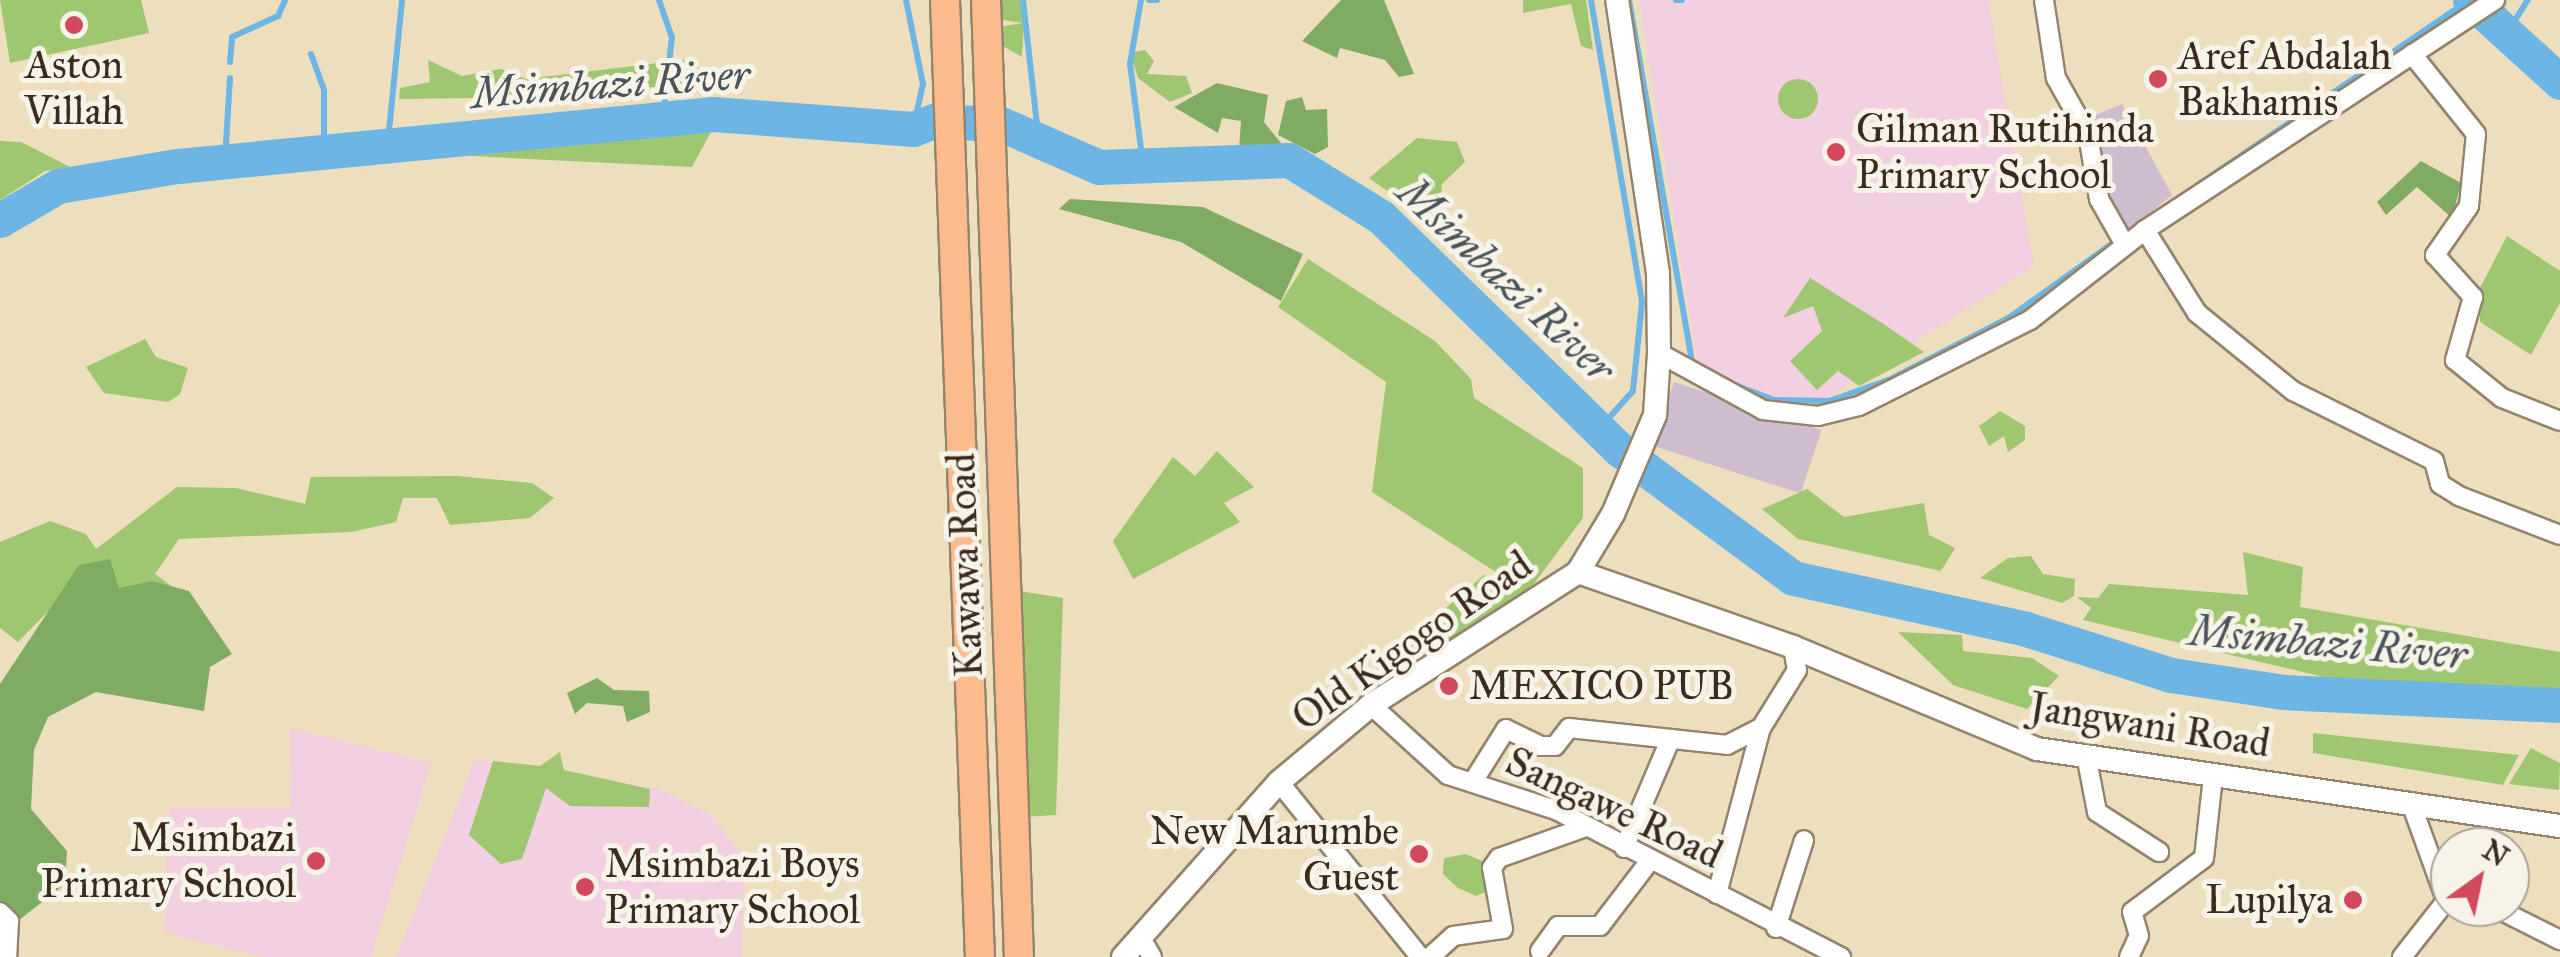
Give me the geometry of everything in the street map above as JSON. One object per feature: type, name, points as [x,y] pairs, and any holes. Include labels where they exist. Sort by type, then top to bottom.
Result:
[{"type":"main road","name":"Kawawa Road","points":[[946,0],[980,957]]},
{"type":"main road","name":"Kawawa Road","points":[[986,0],[1019,957]]},
{"type":"street","name":"Old Kigogo Road","points":[[1123,957],[1146,948],[1279,782],[1371,705],[1578,572],[1612,514],[1655,415],[1659,353],[1658,273],[1618,0]]},
{"type":"street","points":[[2044,0],[2056,78],[2088,135],[2100,199],[2125,244]]},
{"type":"street","points":[[1659,353],[1763,410],[1818,416],[1874,399],[2030,320],[2145,230],[2495,0]]},
{"type":"street","points":[[2412,54],[2476,134],[2469,206],[2435,254],[2473,296],[2455,360],[2502,398],[2560,421]]},
{"type":"street","points":[[2145,230],[2197,313],[2293,391],[2434,461],[2440,484],[2459,496],[2560,535]]},
{"type":"street","name":"Jangwani Road","points":[[1578,572],[1794,647],[1954,721],[2087,760],[2560,826]]},
{"type":"street","points":[[1716,894],[1761,728],[1797,670],[1794,647]]},
{"type":"street","name":"Sangawe Road","points":[[1371,705],[1448,774],[1474,780],[1586,827],[1716,894],[1807,950],[1841,957]]},
{"type":"street","points":[[1474,780],[1506,729],[1541,746],[1555,746],[1569,728],[1726,745],[1761,728]]},
{"type":"street","points":[[1624,848],[1670,740]]},
{"type":"street","points":[[2087,760],[2097,812],[2159,852]]},
{"type":"street","points":[[2129,957],[2140,936],[2132,912],[2204,858],[2213,778]]},
{"type":"street","points":[[1279,782],[1420,957]]},
{"type":"street","points":[[2412,806],[2430,852]]},
{"type":"street","points":[[1430,957],[1453,936],[1503,929],[1492,868],[1499,858],[1586,827]]},
{"type":"street","points":[[1776,928],[1804,840]]},
{"type":"street","points":[[1542,955],[1558,926],[1600,926],[1649,862]]},
{"type":"street","points":[[0,912],[9,922],[7,957]]},
{"type":"street","points":[[2402,957],[2430,921]]},
{"type":"street","points":[[2530,925],[2560,940]]},
{"type":"shaded area","name":"Gilman Rutihinda Primary School","points":[[1639,0],[1988,0],[2034,266],[1824,400],[1771,396],[1698,368]]},
{"type":"shaded area","points":[[2122,104],[2172,195],[2122,235],[2100,196],[2100,144],[2083,120]]},
{"type":"shaded area","points":[[1674,382],[1821,430],[1801,494],[1653,446]]},
{"type":"shaded area","points":[[290,728],[431,763],[371,957],[263,957],[165,933],[169,807],[291,807]]},
{"type":"shaded area","name":"Msimbazi Boys Primary School","points":[[475,760],[658,789],[712,816],[744,858],[742,957],[396,957]]},
{"type":"green space","name":"Aston Villah","points":[[0,0],[141,0],[149,33],[10,63]]},
{"type":"green space","points":[[996,0],[1025,0],[1022,57],[1001,45],[997,27],[1023,23],[997,19]]},
{"type":"green space","points":[[1341,0],[1384,0],[1414,74],[1399,77],[1385,60],[1340,48],[1337,58],[1302,41]]},
{"type":"green space","points":[[1523,0],[1586,0],[1593,50],[1581,46],[1571,4],[1523,13]]},
{"type":"green space","points":[[1145,50],[1154,61],[1147,74],[1186,76],[1192,93],[1170,102],[1138,78],[1130,53]]},
{"type":"green space","points":[[691,59],[711,81],[559,97],[399,99],[400,88],[430,82],[428,60],[462,76],[501,69],[526,79]]},
{"type":"green space","points":[[1798,79],[1812,85],[1818,99],[1812,113],[1798,119],[1784,113],[1778,99],[1784,85]]},
{"type":"green space","points":[[1217,83],[1268,95],[1264,122],[1293,158],[1239,150],[1241,121],[1222,118],[1218,133],[1174,107]]},
{"type":"green space","points":[[1302,97],[1306,110],[1327,109],[1328,147],[1315,154],[1278,135],[1286,101]]},
{"type":"green space","points":[[636,106],[712,130],[692,167],[470,156],[492,138]]},
{"type":"green space","points":[[1417,138],[1457,142],[1465,162],[1442,184],[1441,199],[1414,210],[1369,178]]},
{"type":"green space","points":[[0,141],[21,142],[70,167],[45,171],[0,200]]},
{"type":"green space","points":[[2421,161],[2461,183],[2452,218],[2417,187],[2386,215],[2377,202]]},
{"type":"green space","points":[[1070,199],[1203,207],[1303,254],[1281,301],[1181,242],[1059,209]]},
{"type":"green space","points":[[2507,236],[2560,271],[2560,303],[2531,355],[2480,322],[2479,290]]},
{"type":"green space","points":[[1308,259],[1435,341],[1471,379],[1474,398],[1583,468],[1583,518],[1527,593],[1409,664],[1397,650],[1484,575],[1522,589],[1372,492],[1386,382],[1278,307]]},
{"type":"green space","points":[[1810,278],[1924,352],[1859,386],[1838,371],[1817,390],[1790,361],[1822,331],[1813,306],[1783,318]]},
{"type":"green space","points":[[145,339],[156,357],[188,368],[180,394],[168,402],[104,393],[86,367]]},
{"type":"green space","points":[[2000,411],[2025,426],[2025,440],[2008,452],[2004,436],[1989,446],[1979,426]]},
{"type":"green space","points":[[1217,451],[1254,487],[1224,503],[1240,522],[1133,579],[1113,541],[1173,457],[1195,476]]},
{"type":"green space","points":[[457,476],[532,483],[554,498],[530,518],[450,525],[437,498],[403,498],[396,522],[351,532],[179,539],[155,574],[190,600],[69,590],[18,642],[0,628],[0,542],[50,521],[86,534],[96,549],[177,487],[236,488],[305,504],[311,477]]},
{"type":"green space","points":[[1807,489],[1844,517],[1924,503],[1929,535],[1955,548],[1941,571],[1798,539],[1762,509]]},
{"type":"green space","points":[[2243,552],[2303,567],[2300,607],[2560,652],[2560,691],[2341,681],[2083,620],[2091,608],[2077,597],[2098,598],[2109,584],[2248,595]]},
{"type":"green space","points":[[2031,556],[2043,574],[2075,579],[2074,596],[2062,603],[1980,578],[2008,558]]},
{"type":"green space","points":[[110,559],[119,588],[152,581],[189,591],[232,654],[210,667],[204,711],[96,692],[48,717],[34,750],[31,809],[67,851],[65,884],[0,935],[0,684],[79,565]]},
{"type":"green space","points":[[1006,589],[1063,598],[1056,815],[1022,817]]},
{"type":"green space","points":[[1898,632],[1962,635],[1963,651],[2032,658],[2059,676],[2027,709],[1953,685]]},
{"type":"green space","points":[[597,678],[614,690],[649,691],[650,712],[627,722],[623,706],[587,703],[575,714],[567,693]]},
{"type":"green space","points":[[2313,733],[2519,755],[2503,785],[2313,753]]},
{"type":"green space","points":[[2531,748],[2560,763],[2559,790],[2509,784]]},
{"type":"green space","points":[[560,752],[564,770],[650,789],[649,807],[570,806],[546,788],[522,859],[501,864],[469,835],[493,761],[540,766]]},
{"type":"green space","points":[[1466,854],[1503,870],[1504,885],[1476,896],[1458,888],[1443,874],[1444,858]]},
{"type":"waterway","points":[[230,62],[232,37],[278,16],[285,0]]},
{"type":"waterway","points":[[388,141],[402,0]]},
{"type":"waterway","points":[[659,0],[672,37],[663,117]]},
{"type":"waterway","points":[[906,0],[923,84],[913,129]]},
{"type":"waterway","points":[[1023,0],[1038,134]]},
{"type":"waterway","points":[[1141,0],[1130,64],[1143,164]]},
{"type":"waterway","points":[[1149,0],[1157,0]]},
{"type":"waterway","points":[[1591,0],[1642,302],[1633,391],[1599,429]]},
{"type":"waterway","points":[[1629,0],[1693,368]]},
{"type":"waterway","points":[[1676,0],[1682,0]]},
{"type":"waterway","points":[[2198,185],[2469,0]]},
{"type":"waterway","points":[[2470,0],[2560,82]]},
{"type":"waterway","points":[[2507,33],[2528,0]]},
{"type":"waterway","points":[[311,54],[324,90],[324,156]]},
{"type":"waterway","points":[[225,160],[230,78]]},
{"type":"waterway","name":"Msimbazi River","points":[[0,220],[58,186],[178,166],[713,114],[913,129],[934,121],[1001,124],[1099,167],[1289,160],[1381,217],[1620,450],[1793,578],[2026,629],[2171,675],[2283,692],[2560,705]]},
{"type":"waterway","points":[[1732,384],[1774,400],[1829,401],[1891,379],[2010,317],[2117,240]]},
{"type":"place","name":"Aston Villah","points":[[74,25]]},
{"type":"place","name":"Aref Abdalah Bakhamis","points":[[2158,79]]},
{"type":"place","name":"Gilman Rutihinda Primary School","points":[[1836,152]]},
{"type":"place","name":"MEXICO PUB","points":[[1449,686]]},
{"type":"place","name":"New Marumbe Guest","points":[[1419,854]]},
{"type":"place","name":"Msimbazi Primary School","points":[[316,861]]},
{"type":"place","name":"Msimbazi Boys Primary School","points":[[585,887]]},
{"type":"place","name":"Lupilya","points":[[2353,900]]}]
